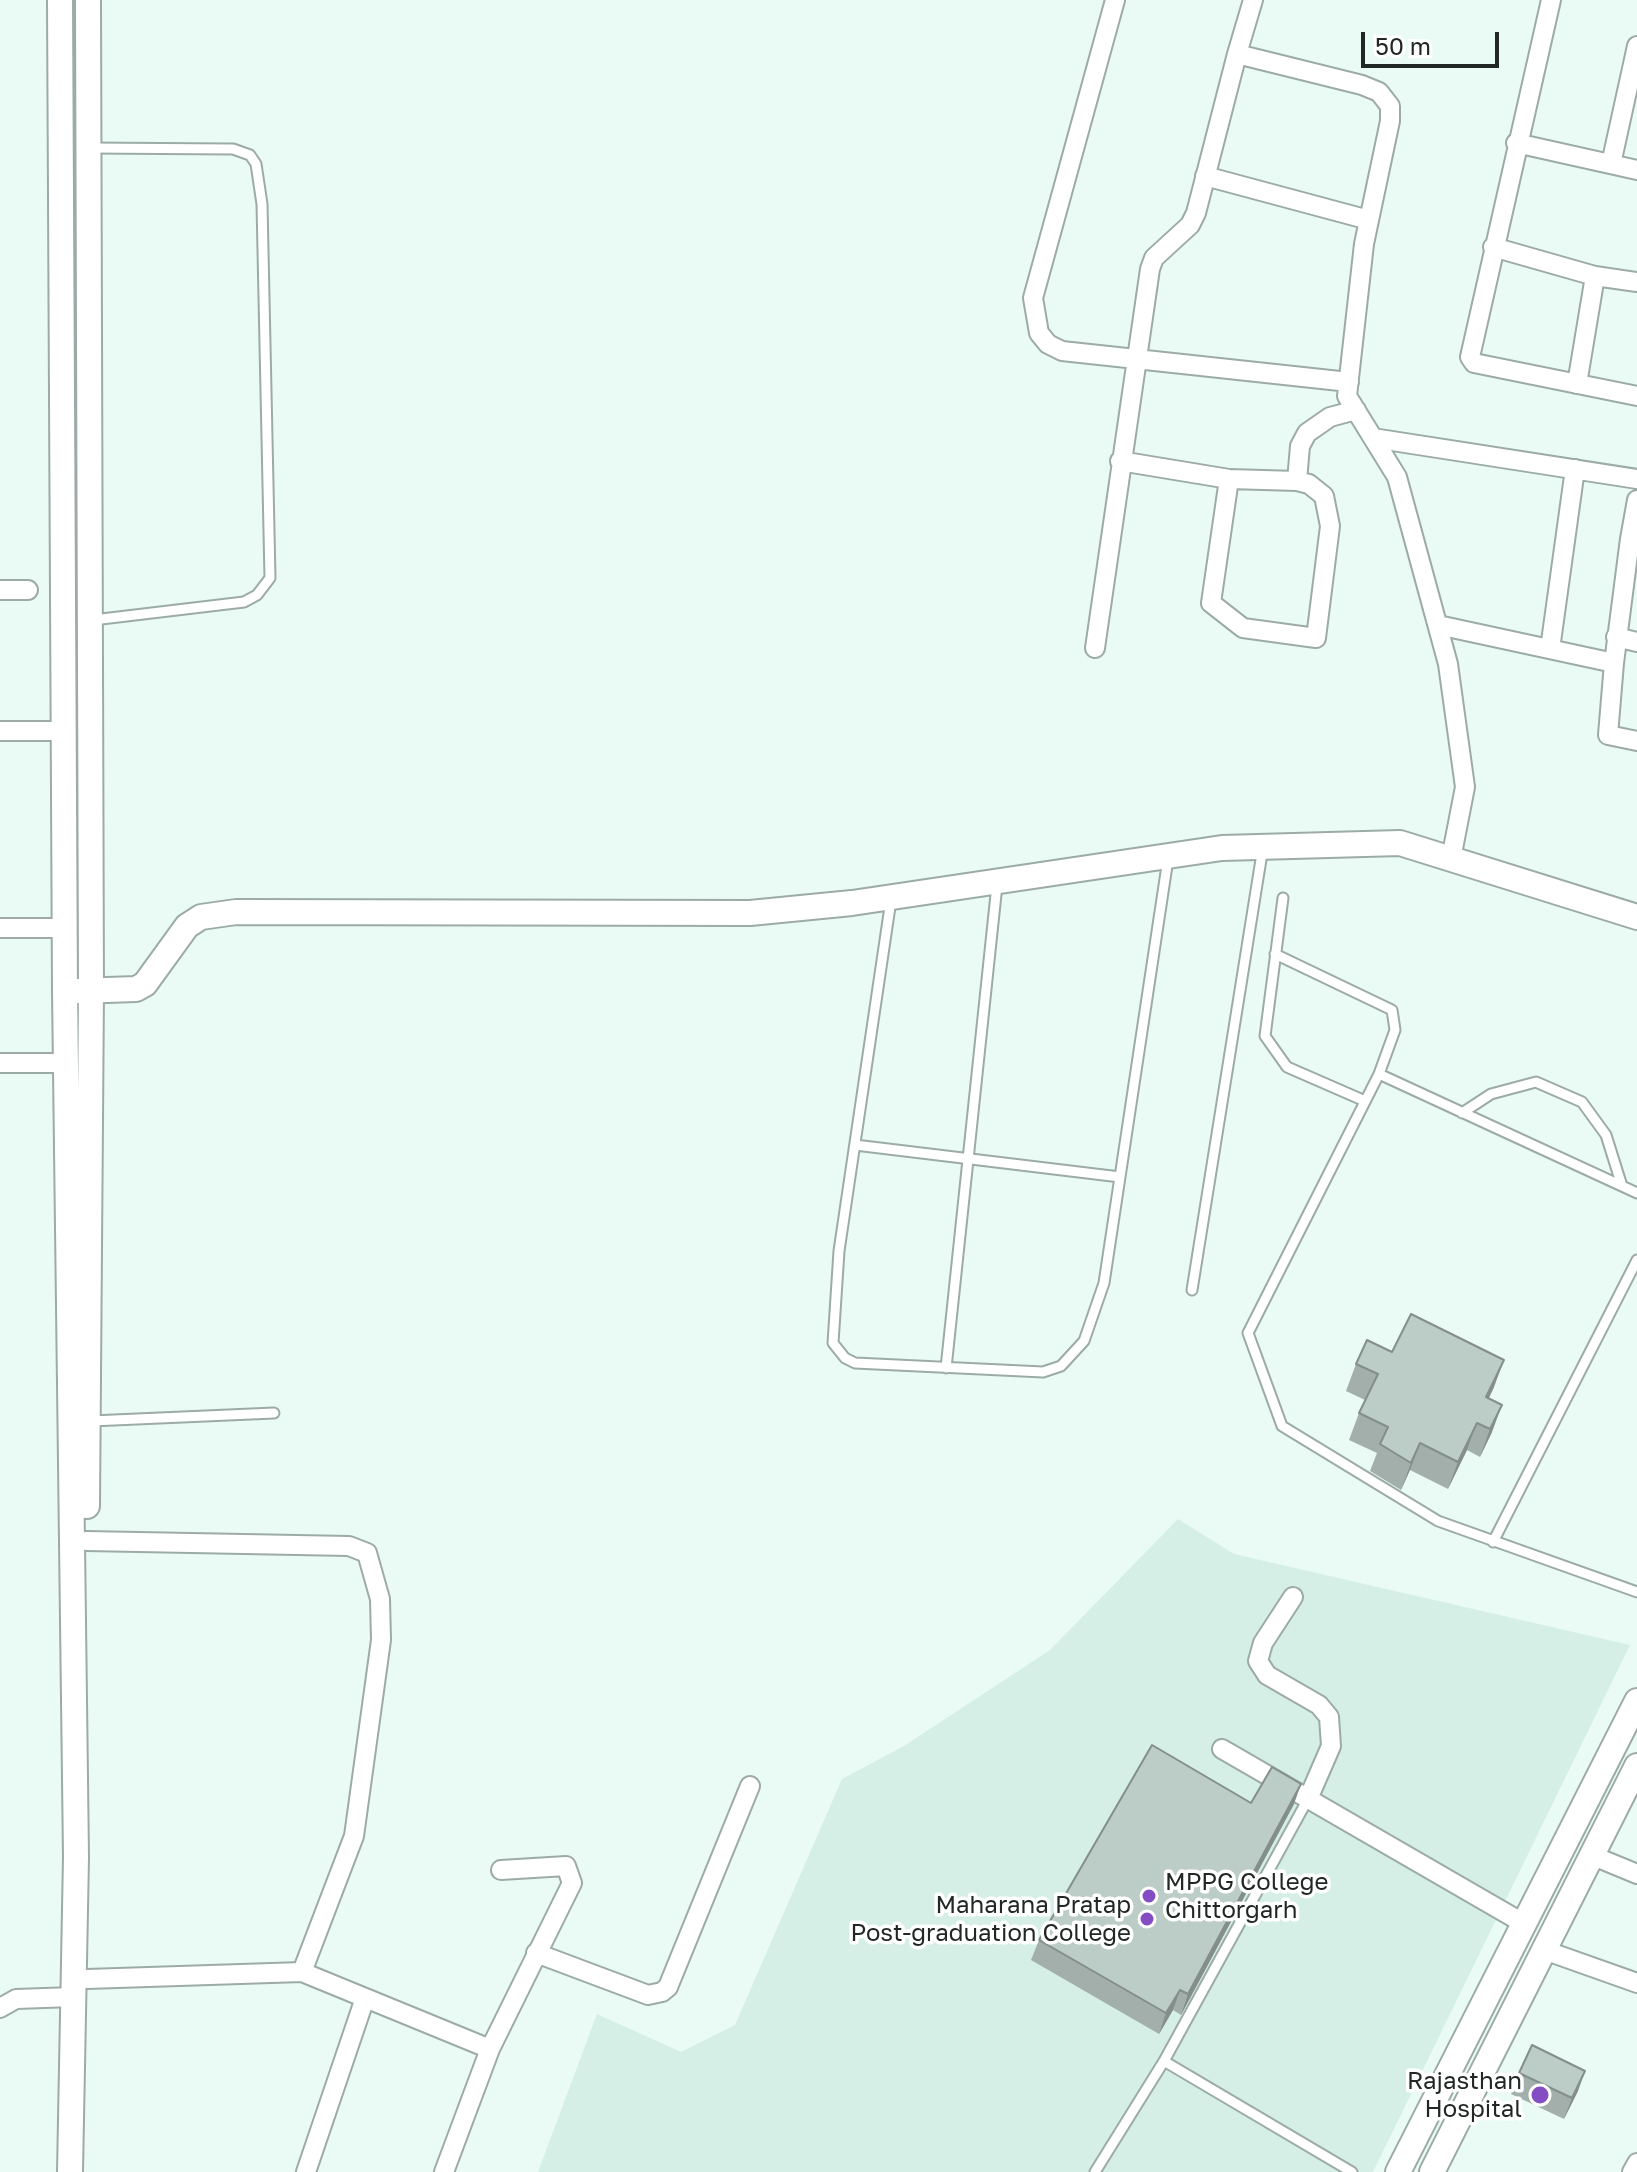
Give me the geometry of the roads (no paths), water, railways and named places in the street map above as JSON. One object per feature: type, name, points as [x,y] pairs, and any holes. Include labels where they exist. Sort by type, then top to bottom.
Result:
[{"type":"main road","points":[[60,0],[65,991],[76,1857],[84,2172]]},
{"type":"main road","points":[[70,2172],[80,1988],[91,991],[88,0]]},
{"type":"main road","points":[[65,991],[121,991],[145,984],[187,926],[201,917],[236,912],[750,913],[891,897],[1169,856],[1263,847],[1400,843],[1637,917]]},
{"type":"main road","points":[[1398,2172],[1637,1701]]},
{"type":"main road","points":[[1432,2172],[1591,1855],[1634,1777]]},
{"type":"street","points":[[1115,0],[1033,298],[1034,319],[1048,344],[1062,351],[1137,356],[1349,382]]},
{"type":"street","points":[[1095,648],[1150,269],[1161,250],[1190,225],[1253,0]]},
{"type":"street","points":[[1551,0],[1469,352],[1471,361],[1637,396]]},
{"type":"street","points":[[1611,164],[1637,46]]},
{"type":"street","points":[[1237,54],[1362,85],[1386,97],[1390,121],[1369,220],[1347,396],[1397,477],[1448,664],[1465,787],[1451,859]]},
{"type":"street","points":[[1516,143],[1637,170]]},
{"type":"street","points":[[1205,176],[1369,220]]},
{"type":"street","points":[[1493,247],[1595,276],[1637,282]]},
{"type":"street","points":[[1577,384],[1595,276]]},
{"type":"street","points":[[1297,481],[1300,446],[1307,433],[1330,417],[1356,410]]},
{"type":"street","points":[[1373,438],[1637,479]]},
{"type":"street","points":[[1120,461],[1229,479],[1297,481],[1318,489],[1328,503],[1330,526],[1316,638],[1243,628],[1211,603],[1229,479]]},
{"type":"street","points":[[1550,649],[1575,469]]},
{"type":"street","points":[[1637,500],[1634,539],[1616,637],[1608,735],[1637,741]]},
{"type":"street","points":[[0,590],[28,590]]},
{"type":"street","points":[[1438,625],[1614,663]]},
{"type":"street","points":[[1616,637],[1637,642]]},
{"type":"street","points":[[0,731],[64,731]]},
{"type":"street","points":[[0,928],[65,928]]},
{"type":"street","points":[[0,1063],[66,1063]]},
{"type":"street","points":[[86,1541],[349,1546],[367,1553],[380,1599],[381,1640],[354,1836],[302,1972]]},
{"type":"street","points":[[1293,1597],[1263,1643],[1258,1661],[1267,1675],[1319,1705],[1329,1717],[1331,1746],[1308,1799]]},
{"type":"street","points":[[1222,1749],[1523,1923]]},
{"type":"street","points":[[536,1953],[648,1995],[662,1992],[668,1987],[750,1786]]},
{"type":"street","points":[[1591,1855],[1637,1874]]},
{"type":"street","points":[[444,2172],[490,2049],[567,1897],[572,1872],[566,1866],[557,1865],[501,1870]]},
{"type":"street","points":[[1544,1950],[1637,1983]]},
{"type":"street","points":[[0,2008],[16,1999],[80,1988],[302,1972],[490,2049]]},
{"type":"street","points":[[306,2172],[365,1998]]},
{"type":"street","points":[[1632,2172],[1637,2163]]},
{"type":"lane","points":[[89,148],[233,149],[250,155],[256,164],[262,204],[270,578],[257,595],[244,602],[90,621]]},
{"type":"lane","points":[[1192,1290],[1263,847]]},
{"type":"lane","points":[[891,897],[839,1251],[833,1343],[838,1352],[855,1363],[1043,1372],[1061,1366],[1084,1341],[1104,1283],[1169,856]]},
{"type":"lane","points":[[946,1368],[997,881]]},
{"type":"lane","points":[[1283,898],[1265,1036],[1287,1067],[1365,1101]]},
{"type":"lane","points":[[1275,954],[1392,1010],[1395,1030],[1379,1074],[1248,1333],[1282,1426],[1438,1521],[1637,1592]]},
{"type":"lane","points":[[1379,1074],[1637,1193]]},
{"type":"lane","points":[[1462,1113],[1491,1094],[1536,1082],[1582,1102],[1606,1135],[1622,1186]]},
{"type":"lane","points":[[855,1145],[1120,1177]]},
{"type":"lane","points":[[1493,1542],[1637,1260]]},
{"type":"lane","points":[[87,1421],[274,1413]]},
{"type":"lane","points":[[1095,2172],[1164,2061],[1308,1799]]},
{"type":"lane","points":[[1164,2061],[1352,2172]]},
{"type":"place","name":"MPPG College Chittorgarh","points":[[1149,1896]]},
{"type":"place","name":"Maharana Pratap Post-graduation College","points":[[1147,1919]]},
{"type":"place","name":"Rajasthan Hospital","points":[[1540,2095]]}]
